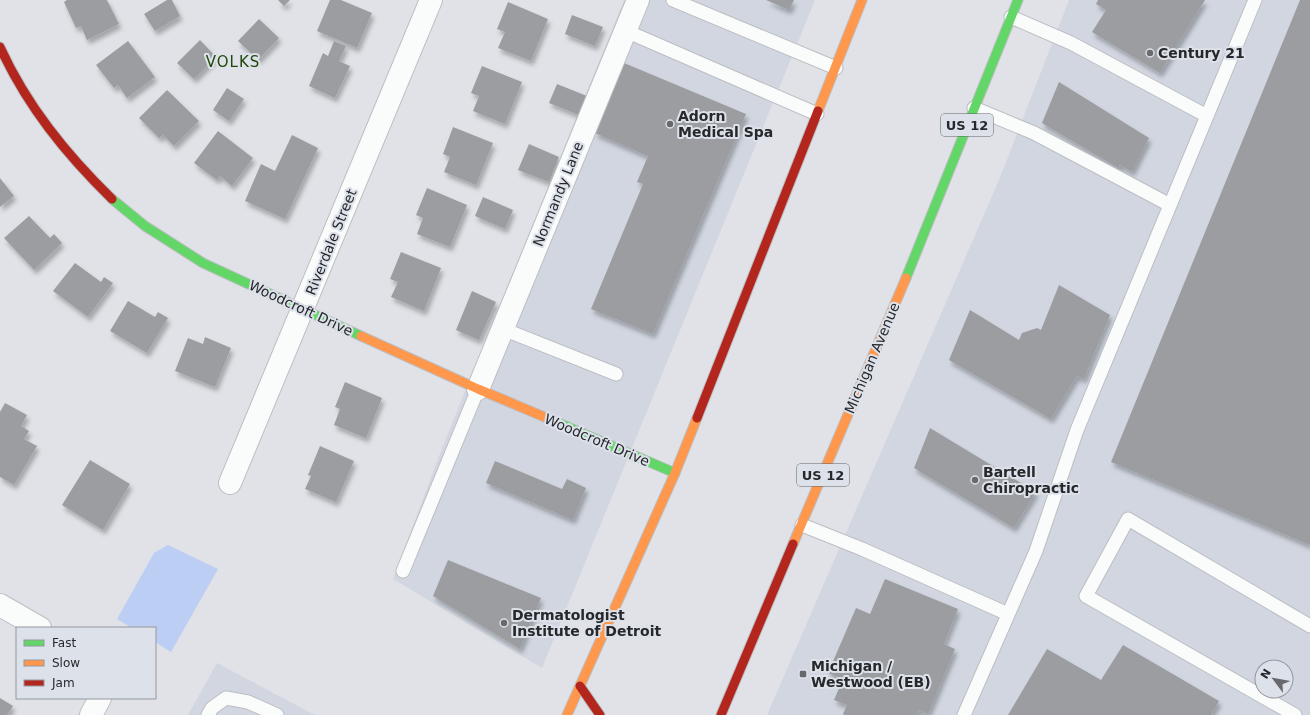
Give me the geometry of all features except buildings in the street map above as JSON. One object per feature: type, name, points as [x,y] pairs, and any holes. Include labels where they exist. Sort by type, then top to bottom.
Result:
[{"type":"main road","points":[[567,715],[675,473],[862,0]]},
{"type":"main road","name":"Michigan Avenue","points":[[721,715],[914,258],[974,108],[1008,11],[1018,0]]},
{"type":"main road","name":"Woodcroft Drive","points":[[0,47],[20,86],[48,128],[71,157],[114,201],[136,219],[169,242],[203,263],[478,389],[675,473]]},
{"type":"main road","points":[[580,686],[600,715]]},
{"type":"street","name":"Riverdale Street","points":[[230,483],[431,0]]},
{"type":"street","name":"Normandy Lane","points":[[478,389],[638,0]]},
{"type":"street","points":[[0,605],[38,627]]},
{"type":"street","points":[[91,715],[99,699]]},
{"type":"lane","points":[[673,0],[836,68]]},
{"type":"lane","points":[[964,715],[1036,551],[1077,430],[1256,0]]},
{"type":"lane","points":[[1008,11],[1071,42],[1207,116]]},
{"type":"lane","points":[[626,31],[817,114]]},
{"type":"lane","points":[[974,108],[1034,132],[1170,205]]},
{"type":"lane","points":[[503,328],[616,374]]},
{"type":"lane","points":[[403,571],[478,389]]},
{"type":"lane","points":[[1295,715],[1086,596],[1128,519],[1310,626]]},
{"type":"lane","points":[[802,525],[862,549],[1008,614]]},
{"type":"lane","points":[[208,715],[212,708],[226,698],[248,702],[274,714]]},
{"type":"shaded area","points":[[624,0],[815,0],[542,668],[393,579],[439,456]]},
{"type":"shaded area","points":[[1069,0],[1310,0],[1310,715],[767,715],[999,180]]},
{"type":"shaded area","points":[[168,545],[218,569],[171,652],[156,643],[156,627],[130,627],[117,619],[154,553]]},
{"type":"shaded area","points":[[217,663],[315,715],[188,715]]},
{"type":"traffic: fast","points":[[906,278],[1018,0]]},
{"type":"traffic: fast","points":[[112,199],[145,226],[203,263],[361,336]]},
{"type":"traffic: fast","points":[[554,421],[675,473]]},
{"type":"traffic: slow","points":[[818,111],[862,0]]},
{"type":"traffic: slow","points":[[793,544],[906,278]]},
{"type":"traffic: slow","points":[[361,336],[478,389],[554,421]]},
{"type":"traffic: slow","points":[[567,715],[675,473],[697,418]]},
{"type":"traffic: jam","points":[[0,47],[22,89],[35,109],[63,147],[112,199]]},
{"type":"traffic: jam","points":[[697,418],[818,111]]},
{"type":"traffic: jam","points":[[721,715],[793,544]]},
{"type":"traffic: jam","points":[[580,686],[600,715]]},
{"type":"place","name":"Century 21","points":[[1150,53]]},
{"type":"place","name":"Adorn Medical Spa","points":[[670,124]]},
{"type":"place","name":"Bartell Chiropractic","points":[[975,480]]},
{"type":"place","name":"Dermatologist Institute of Detroit","points":[[504,623]]},
{"type":"place","name":"Michigan / Westwood (EB)","points":[[803,674]]},
{"type":"district","name":"VOLKS","points":[[233,62]]}]
